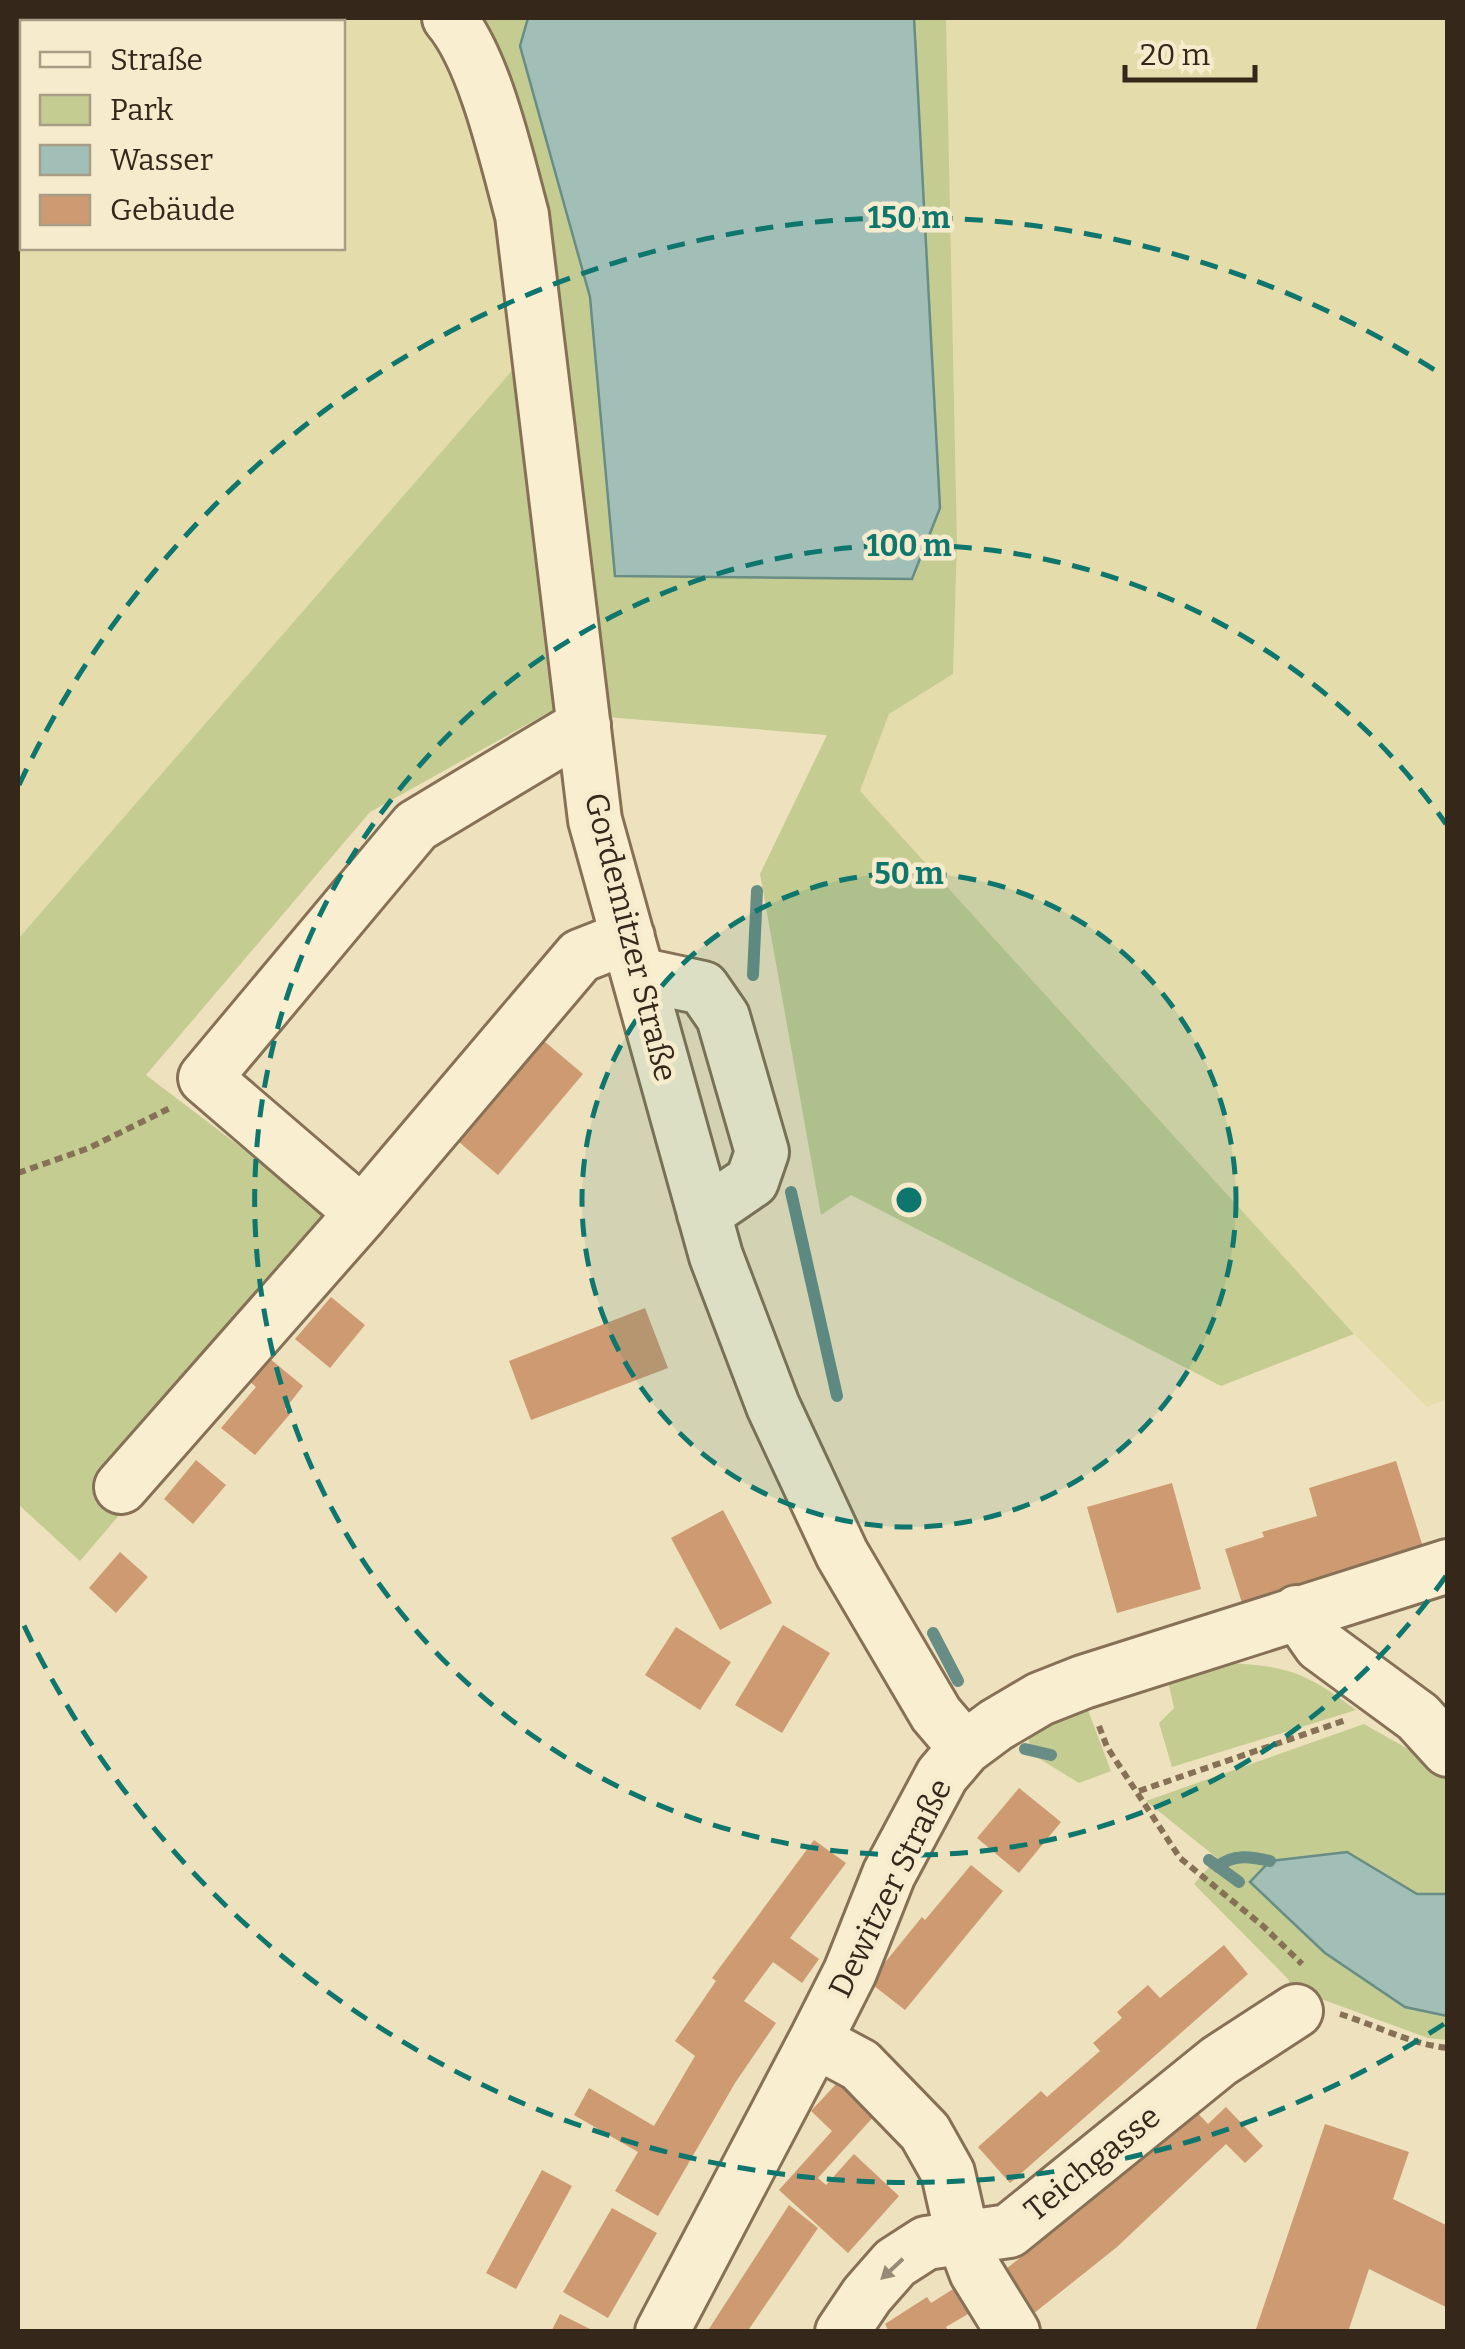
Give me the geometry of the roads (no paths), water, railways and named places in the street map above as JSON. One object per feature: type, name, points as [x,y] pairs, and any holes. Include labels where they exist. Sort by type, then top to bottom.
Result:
[{"type":"street","name":"Gordemitzer Straße","points":[[450,18],[461,32],[497,123],[522,215],[595,820],[716,1256],[773,1406],[842,1554],[936,1714],[965,1748]]},
{"type":"street","points":[[362,1213],[205,1078],[416,826],[584,725]]},
{"type":"street","points":[[121,1487],[362,1213],[580,956],[633,956],[703,988],[723,1017],[762,1152],[752,1181],[704,1214]]},
{"type":"street","name":"Dewitzer Straße","points":[[662,2332],[816,2042],[850,1972],[889,1874],[926,1801],[965,1748],[996,1724],[1054,1693],[1448,1566]]},
{"type":"street","points":[[1296,1612],[1320,1645],[1418,1717],[1448,1750]]},
{"type":"street","name":"Teichgasse","points":[[842,2332],[866,2294],[895,2263],[926,2242],[1009,2231],[1218,2061],[1315,1996]]},
{"type":"street","points":[[816,2042],[860,2065],[926,2132],[948,2174],[962,2235],[976,2272],[1013,2332]]},
{"type":"water","points":[[528,18],[914,18],[940,508],[912,579],[615,576],[590,297],[520,46]]},
{"type":"water","points":[[1347,1852],[1417,1894],[1447,1894],[1447,2016],[1405,2007],[1325,1953],[1250,1882],[1270,1861]]},
{"type":"waterway","points":[[753,975],[757,891]]},
{"type":"waterway","points":[[791,1192],[837,1396]]},
{"type":"waterway","points":[[933,1633],[958,1681]]},
{"type":"waterway","points":[[1025,1749],[1051,1755]]},
{"type":"waterway","points":[[1218,1867],[1236,1858],[1270,1861]]},
{"type":"waterway","points":[[1209,1860],[1239,1882]]}]
